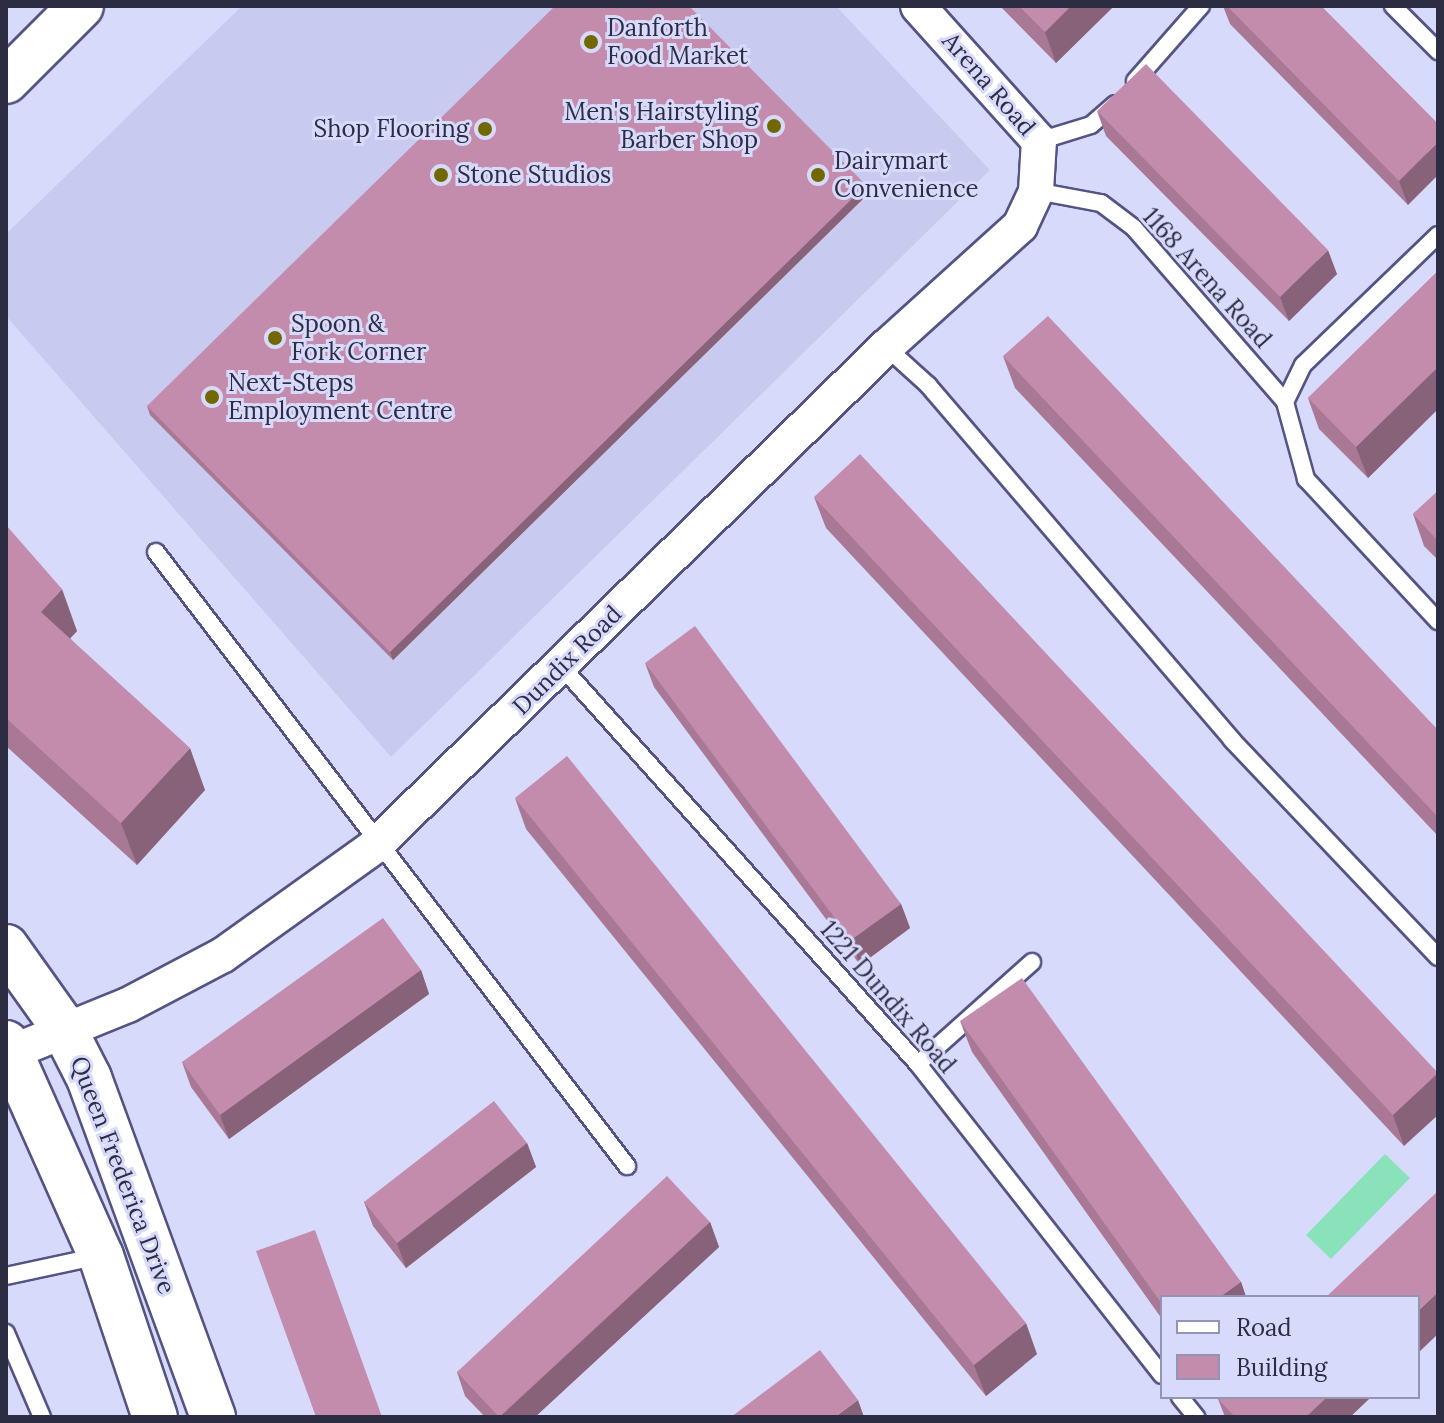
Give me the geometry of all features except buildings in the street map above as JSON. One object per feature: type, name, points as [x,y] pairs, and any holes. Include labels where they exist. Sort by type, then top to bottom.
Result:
[{"type":"street","points":[[6,81],[81,6]]},
{"type":"street","name":"Arena Road","points":[[931,10],[1038,168]]},
{"type":"street","name":"Dundix Road","points":[[9,1048],[128,1005],[223,955],[375,846],[886,347],[1020,226],[1038,168]]},
{"type":"street","name":"Queen Frederica Drive","points":[[6,947],[63,1027],[213,1417]]},
{"type":"street","name":"Queen Frederica Drive","points":[[9,1048],[101,1256],[155,1417]]},
{"type":"lane","points":[[1038,168],[1106,114],[1201,6]]},
{"type":"lane","points":[[1393,6],[1438,51]]},
{"type":"lane","name":"1168 Arena Road","points":[[1038,168],[1101,203],[1134,228],[1285,402],[1306,479],[1438,621]]},
{"type":"lane","points":[[1285,402],[1303,365],[1438,235]]},
{"type":"lane","points":[[886,347],[928,385],[1232,740],[1438,957]]},
{"type":"lane","points":[[156,552],[311,750],[375,846],[627,1166]]},
{"type":"lane","name":"1221 Dundix Road","points":[[561,666],[918,1064],[1160,1372]]},
{"type":"lane","points":[[918,1064],[1032,962]]},
{"type":"lane","points":[[6,1276],[101,1256]]},
{"type":"lane","points":[[6,1333],[42,1417]]},
{"type":"lane","points":[[1182,1399],[1196,1417]]},
{"type":"shaded area","points":[[242,6],[836,6],[990,170],[391,757],[6,316],[6,234]]},
{"type":"green space","points":[[1385,1154],[1410,1178],[1331,1259],[1306,1235]]},
{"type":"place","name":"Danforth Food Market","points":[[591,42]]},
{"type":"place","name":"Men's Hairstyling Barber Shop","points":[[774,126]]},
{"type":"place","name":"Shop Flooring","points":[[485,129]]},
{"type":"place","name":"Stone Studios","points":[[441,175]]},
{"type":"place","name":"Dairymart Convenience","points":[[818,175]]},
{"type":"place","name":"Spoon & Fork Corner","points":[[275,338]]},
{"type":"place","name":"Next-Steps Employment Centre","points":[[212,397]]}]
